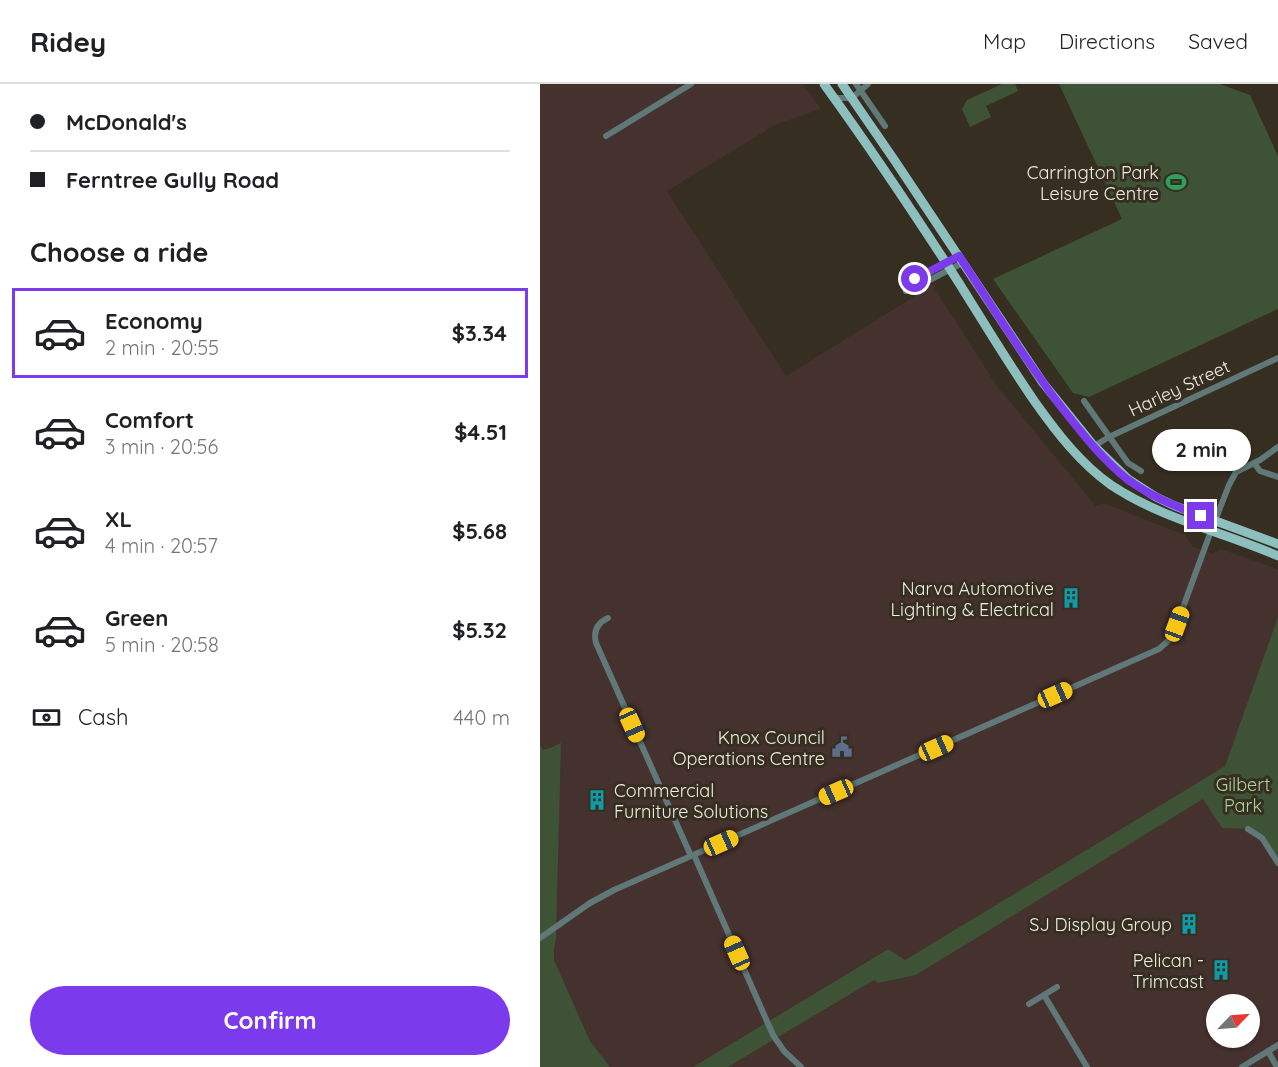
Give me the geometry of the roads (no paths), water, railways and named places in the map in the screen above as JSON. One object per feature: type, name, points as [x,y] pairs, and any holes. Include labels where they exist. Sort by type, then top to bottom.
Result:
[{"type":"main road","points":[[824,84],[948,266],[1015,373],[1049,422],[1078,457],[1112,485],[1141,503],[1278,556]]},
{"type":"main road","points":[[844,87],[962,259],[1043,383],[1110,464],[1142,489],[1175,506],[1278,544]]},
{"type":"main road","points":[[1078,457],[1094,446]]},
{"type":"main road","points":[[1211,531],[1215,521]]},
{"type":"street","points":[[606,136],[691,84]]},
{"type":"street","points":[[834,98],[844,87],[868,84]]},
{"type":"street","points":[[834,98],[852,98],[858,86]]},
{"type":"street","points":[[858,86],[885,126]]},
{"type":"street","points":[[948,266],[915,279],[906,291],[962,259]]},
{"type":"street","name":"Harley Street","points":[[1094,446],[1278,358]]},
{"type":"street","points":[[1084,401],[1128,463],[1141,471]]},
{"type":"street","points":[[1215,521],[1232,477],[1278,447]]},
{"type":"street","points":[[1254,463],[1260,471],[1278,477]]},
{"type":"street","points":[[540,938],[590,903],[607,894],[1159,649],[1174,632],[1211,531]]},
{"type":"street","points":[[608,618],[596,629],[596,643],[773,1035],[784,1051],[801,1067]]},
{"type":"street","points":[[1248,829],[1262,838],[1278,863]]},
{"type":"street","points":[[1029,1004],[1058,987]]},
{"type":"street","points":[[1044,995],[1087,1067]]},
{"type":"street","points":[[1242,1067],[1278,1045]]},
{"type":"street","points":[[1268,1051],[1277,1067]]},
{"type":"place","name":"Carrington Park Leisure Centre","points":[[1176,182]]},
{"type":"place","name":"Narva Automotive Lighting & Electrical","points":[[1071,598]]},
{"type":"place","name":"Knox Council Operations Centre","points":[[842,747]]},
{"type":"place","name":"Commercial Furniture Solutions","points":[[597,800]]},
{"type":"place","name":"SJ Display Group","points":[[1189,924]]},
{"type":"place","name":"Pelican - Trimcast","points":[[1221,970]]},
{"type":"park label","name":"Gilbert Park","points":[[1243,794]]}]
